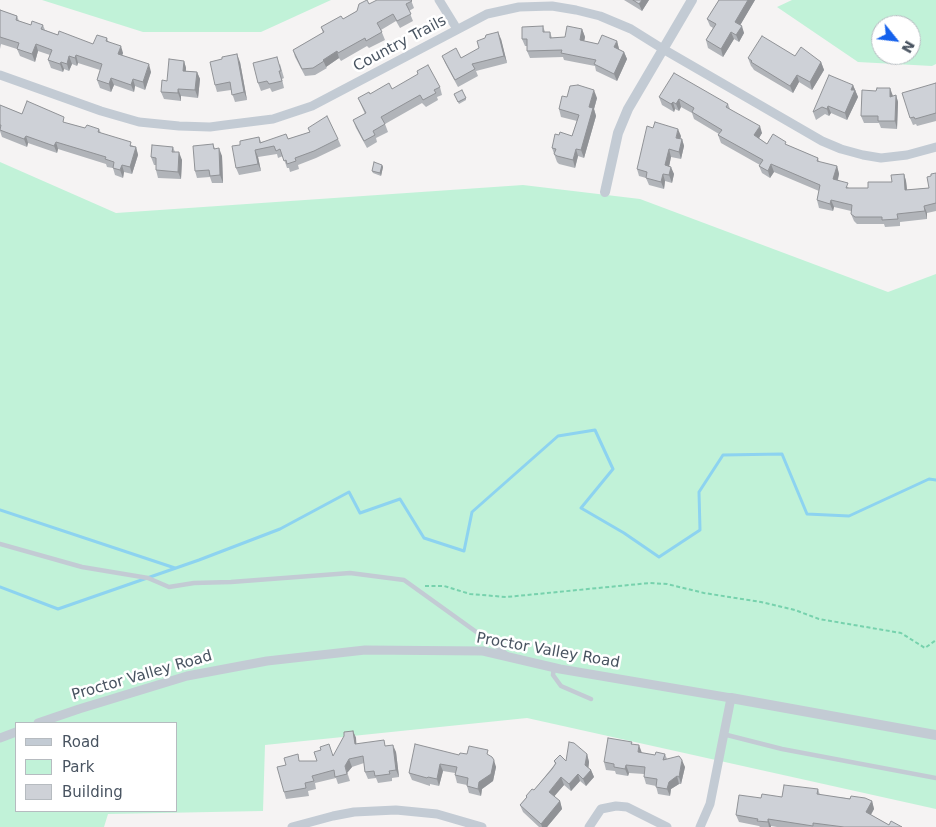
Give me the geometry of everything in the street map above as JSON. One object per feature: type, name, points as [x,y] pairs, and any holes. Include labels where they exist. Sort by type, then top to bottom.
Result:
[{"type":"street","points":[[440,0],[457,30]]},
{"type":"street","points":[[605,192],[618,133],[628,109],[692,0]]},
{"type":"street","name":"Country Trails","points":[[0,75],[101,111],[139,122],[210,127],[273,119],[312,106],[487,14],[530,6],[552,6],[584,11],[616,22],[822,141],[841,149],[863,156],[888,157],[907,155],[936,147]]},
{"type":"street","name":"Proctor Valley Road","points":[[41,722],[187,676],[267,661],[365,650],[483,651],[554,667],[936,735]]},
{"type":"street","points":[[700,827],[710,804],[731,698]]},
{"type":"street","points":[[0,738],[15,732]]},
{"type":"street","points":[[589,827],[601,809],[616,806],[627,807],[667,827]]},
{"type":"street","points":[[292,827],[354,812],[396,810],[437,814],[482,827]]},
{"type":"lane","points":[[0,544],[82,567],[148,578],[169,587],[194,583],[350,573],[404,580],[512,658]]},
{"type":"lane","points":[[554,667],[553,675],[561,686],[591,699]]},
{"type":"lane","points":[[723,734],[782,749],[936,778]]},
{"type":"path","points":[[413,586],[444,586],[470,594],[506,597],[667,584],[704,593],[761,602],[819,619],[900,633],[925,648],[936,640]]},
{"type":"green space","points":[[42,0],[331,0],[261,32],[143,32]]},
{"type":"green space","points":[[792,0],[936,0],[936,64],[932,66],[914,65],[921,65],[921,15],[871,15],[871,63],[858,62],[777,7]]},
{"type":"green space","points":[[0,162],[116,213],[523,185],[640,199],[888,292],[936,274],[936,809],[527,718],[265,745],[263,811],[108,814],[104,827],[0,827]]},
{"type":"building","points":[[367,0],[369,4],[377,0],[411,0],[406,4],[411,14],[397,21],[393,14],[377,23],[382,32],[366,41],[365,38],[338,53],[337,51],[313,68],[302,69],[293,50],[324,32],[321,27],[341,16],[343,19],[357,11],[359,4]]},
{"type":"building","points":[[633,0],[642,0],[639,4]]},
{"type":"building","points":[[719,0],[748,0],[735,22],[742,26],[736,35],[731,32],[721,49],[706,40],[716,24],[707,19]]},
{"type":"building","points":[[0,10],[17,16],[16,20],[31,25],[32,21],[43,25],[41,29],[58,35],[59,31],[93,44],[97,35],[107,38],[106,41],[121,46],[118,54],[149,64],[143,82],[133,79],[131,85],[111,78],[109,84],[97,80],[102,64],[76,55],[75,58],[69,56],[67,64],[61,62],[60,64],[48,60],[52,50],[36,44],[32,54],[17,49],[19,43],[0,37]]},
{"type":"building","points":[[543,26],[543,32],[550,32],[550,38],[565,37],[567,26],[582,29],[580,40],[598,44],[602,35],[617,41],[614,47],[624,52],[614,74],[594,64],[596,60],[561,53],[562,50],[527,51],[527,39],[522,39],[522,27]]},
{"type":"building","points":[[498,32],[504,56],[472,64],[475,69],[455,80],[442,56],[456,48],[461,58],[479,48],[477,41],[485,38],[486,35]]},
{"type":"building","points":[[762,36],[795,56],[801,47],[821,62],[810,82],[797,75],[790,86],[751,62],[748,58]]},
{"type":"building","points":[[237,54],[244,92],[232,95],[230,82],[215,85],[210,62]]},
{"type":"building","points":[[277,57],[282,81],[269,84],[267,81],[258,83],[253,63]]},
{"type":"building","points":[[169,59],[184,61],[183,71],[197,72],[195,90],[178,89],[178,93],[161,92],[162,80],[167,81]]},
{"type":"building","points":[[428,65],[440,87],[434,90],[436,93],[423,100],[420,95],[381,117],[385,124],[373,131],[375,135],[364,141],[353,120],[366,113],[358,98],[369,92],[370,94],[389,83],[392,89],[418,74],[417,71]]},
{"type":"building","points":[[674,73],[728,104],[726,107],[760,126],[754,135],[767,144],[773,134],[786,142],[785,144],[818,158],[817,161],[837,166],[833,179],[848,183],[846,188],[868,188],[868,182],[892,182],[891,175],[904,174],[905,190],[929,188],[927,177],[936,173],[936,203],[924,206],[925,211],[897,214],[898,219],[882,220],[882,217],[855,217],[851,214],[852,205],[831,200],[830,204],[817,200],[820,185],[771,164],[768,171],[759,166],[763,160],[718,135],[722,130],[692,112],[694,108],[679,99],[676,104],[673,102],[671,104],[659,97]]},
{"type":"building","points":[[829,75],[853,85],[851,90],[855,90],[845,113],[828,106],[827,109],[822,107],[813,112]]},
{"type":"building","points":[[936,83],[936,113],[915,119],[914,117],[910,118],[902,93]]},
{"type":"building","points":[[578,85],[594,90],[589,107],[593,108],[581,150],[576,149],[573,160],[557,156],[554,154],[556,149],[552,148],[555,134],[559,135],[560,132],[572,136],[579,115],[559,109],[562,96],[567,97],[570,86]]},
{"type":"building","points":[[877,88],[890,88],[890,97],[896,95],[895,121],[878,121],[878,116],[861,116],[862,90],[876,91]]},
{"type":"building","points":[[462,90],[466,98],[458,102],[454,94]]},
{"type":"building","points":[[27,101],[64,117],[63,122],[85,128],[87,125],[99,129],[98,132],[131,142],[130,146],[136,147],[130,167],[122,165],[120,170],[113,168],[114,162],[105,159],[106,157],[56,142],[54,146],[26,136],[24,139],[0,130],[0,105],[22,114]]},
{"type":"building","points":[[327,116],[338,139],[295,158],[296,161],[287,164],[280,149],[276,151],[274,146],[255,150],[258,164],[236,168],[232,146],[240,145],[240,141],[259,137],[260,143],[286,134],[288,139],[310,132],[308,128]]},
{"type":"building","points":[[655,122],[678,129],[676,138],[682,139],[679,152],[669,149],[665,165],[671,167],[669,175],[663,174],[661,182],[646,178],[647,172],[637,169],[647,126],[653,128]]},
{"type":"building","points":[[213,144],[214,149],[219,148],[220,175],[210,176],[209,170],[195,171],[193,146]]},
{"type":"building","points":[[152,145],[173,147],[172,152],[179,152],[178,172],[156,170],[156,158],[151,157]]},
{"type":"building","points":[[374,162],[382,165],[380,173],[372,171]]},
{"type":"building","points":[[353,731],[355,744],[384,740],[385,746],[393,745],[396,770],[389,771],[390,774],[375,776],[374,771],[365,772],[363,756],[349,759],[345,766],[347,774],[335,777],[334,770],[312,776],[314,781],[305,783],[306,788],[284,792],[277,767],[286,765],[284,758],[298,754],[299,761],[317,761],[314,752],[321,750],[320,747],[329,744],[333,756],[344,736],[344,732]]},
{"type":"building","points":[[608,738],[639,745],[638,752],[655,755],[656,752],[665,754],[663,760],[679,756],[682,760],[679,777],[677,776],[669,782],[667,789],[656,787],[657,779],[644,777],[645,767],[626,765],[625,769],[614,767],[614,764],[604,762]]},
{"type":"building","points":[[569,742],[574,743],[587,754],[585,765],[591,770],[583,779],[578,774],[569,784],[561,777],[549,792],[560,801],[541,824],[520,805],[532,789],[534,790],[552,769],[556,763],[554,761],[560,755],[566,761]]},
{"type":"building","points":[[415,744],[459,755],[460,753],[467,754],[469,746],[488,750],[487,754],[494,760],[491,774],[479,782],[478,789],[467,786],[468,778],[455,775],[457,767],[440,764],[437,779],[409,773]]},
{"type":"building","points":[[784,785],[818,789],[817,794],[850,799],[851,796],[865,798],[872,801],[866,812],[889,825],[891,821],[902,827],[844,827],[813,823],[813,826],[768,819],[768,822],[757,821],[758,819],[736,815],[739,795],[761,798],[762,794],[782,797]]},
{"type":"waterway","points":[[0,587],[58,609],[199,560],[280,529],[349,492],[360,513],[400,499],[424,538],[464,551],[472,512],[558,436],[595,430],[613,469],[581,508],[624,533],[659,557],[700,530],[699,492],[723,455],[782,454],[807,514],[849,516],[929,479],[936,480]]},
{"type":"waterway","points":[[0,510],[175,568]]}]
